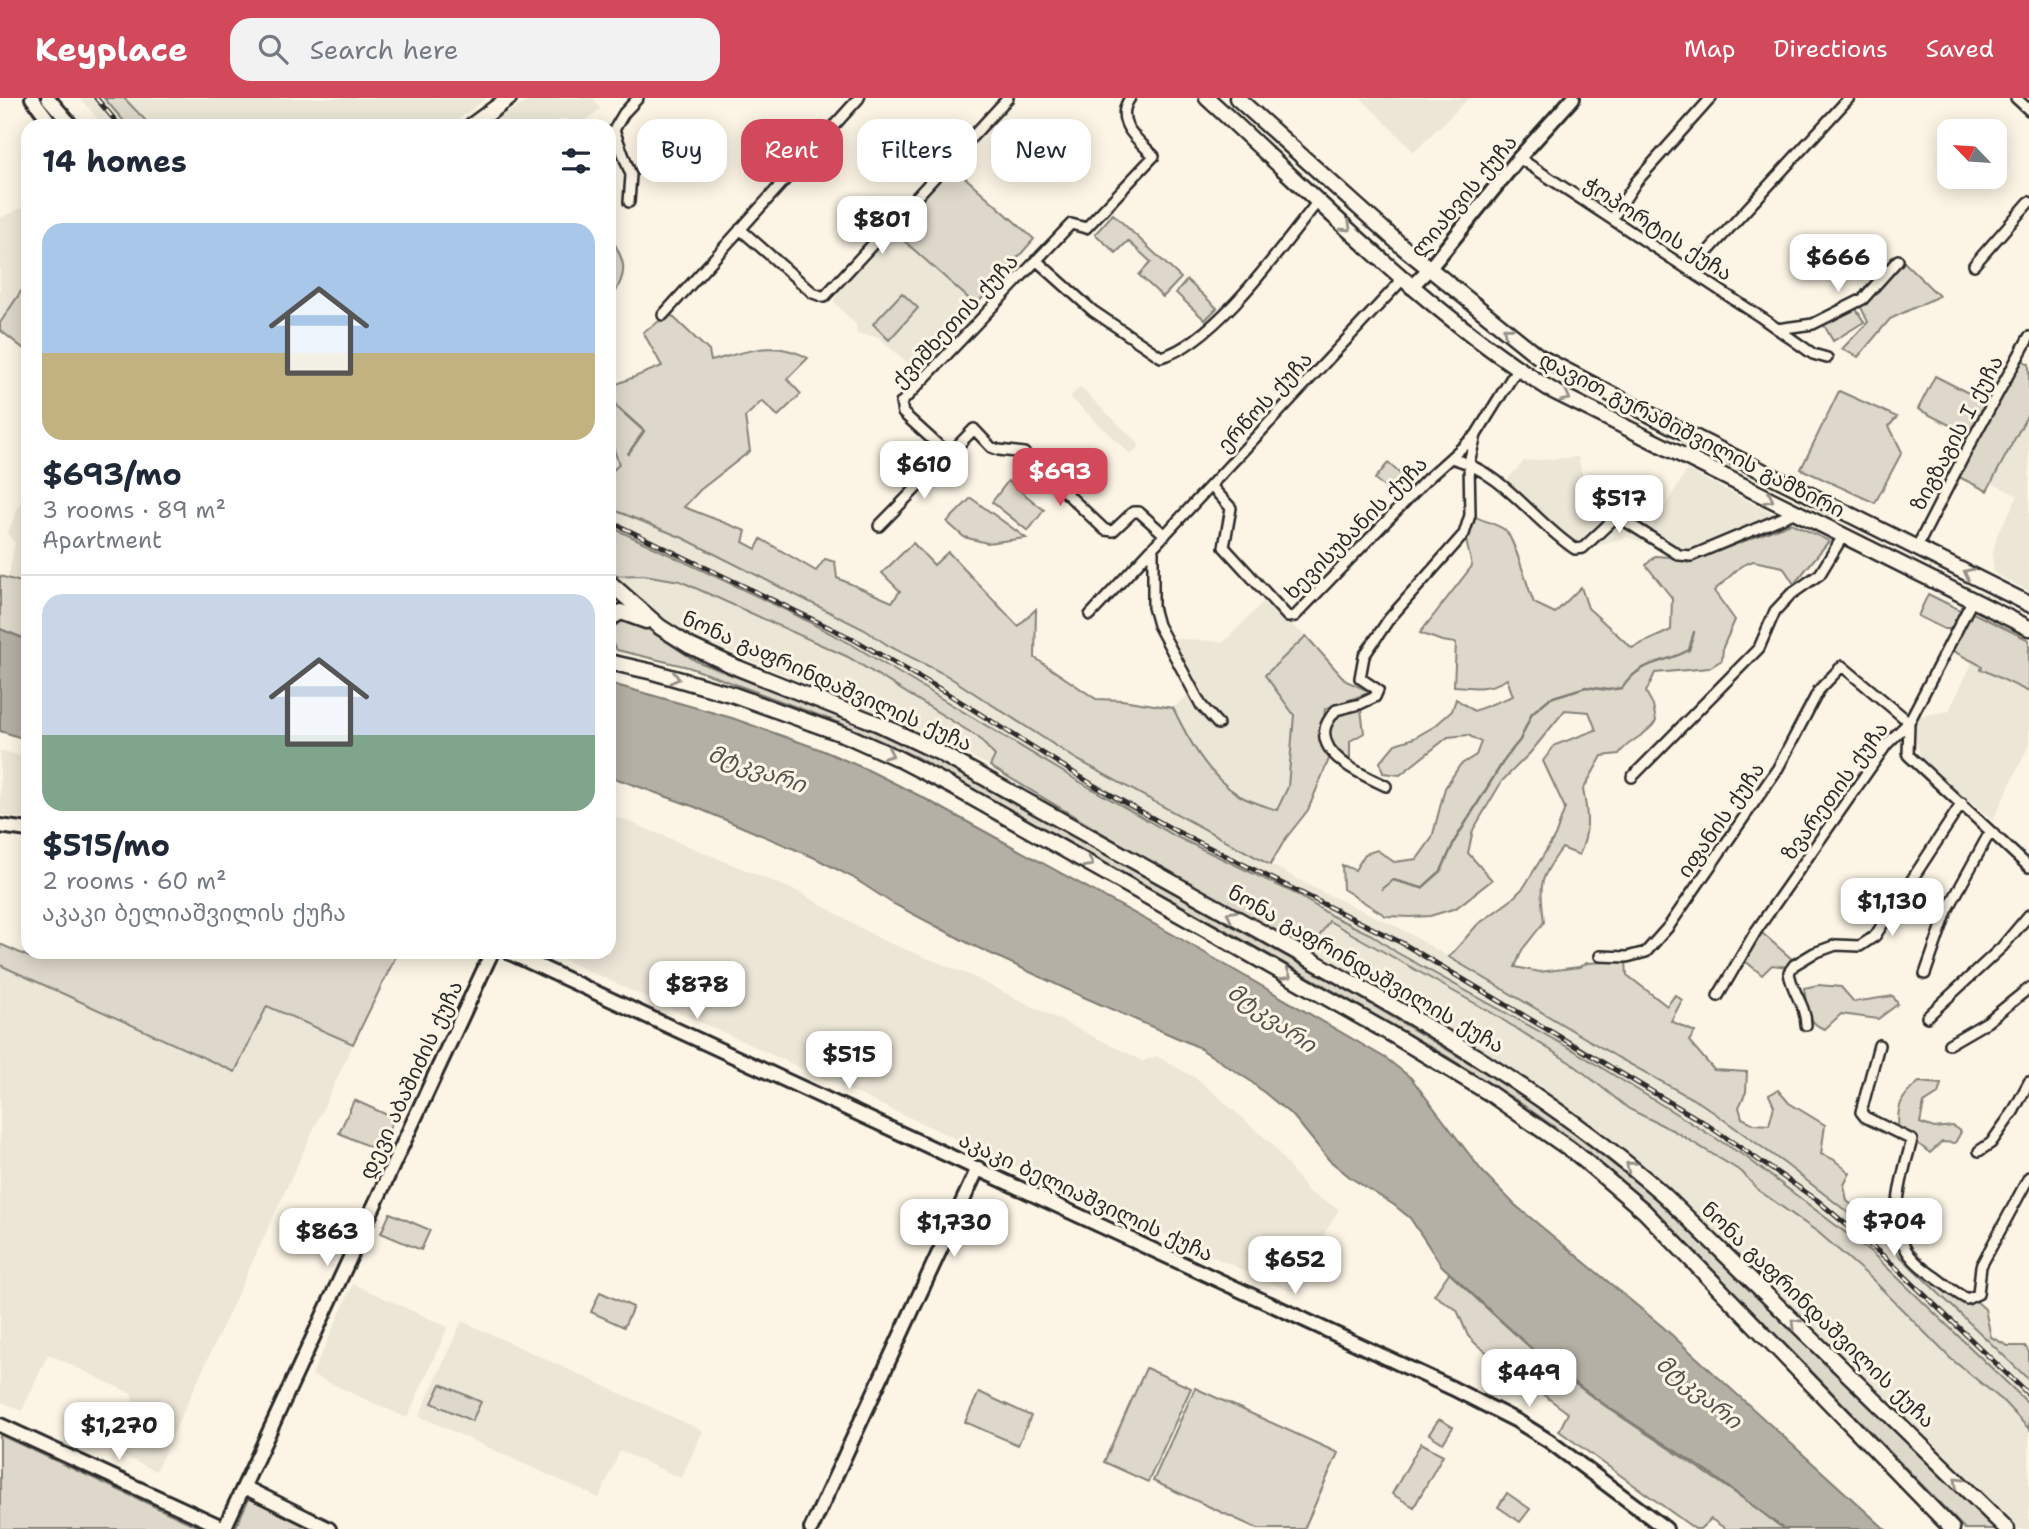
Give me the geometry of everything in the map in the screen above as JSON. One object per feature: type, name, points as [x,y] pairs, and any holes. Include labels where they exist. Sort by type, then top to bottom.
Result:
[{"type":"main road","points":[[32,98],[48,119]]},
{"type":"main road","points":[[48,98],[66,119]]},
{"type":"main road","points":[[480,119],[509,98]]},
{"type":"main road","name":"დავით გურამიშვილის გამზირი","points":[[1207,98],[1407,283],[1517,369],[1553,391],[2029,628]]},
{"type":"main road","name":"დავით გურამიშვილის გამზირი","points":[[1237,98],[1429,269],[1538,356],[2029,604]]},
{"type":"main road","name":"ლიახვის ქუჩა","points":[[1407,283],[1429,269],[1573,98]]},
{"type":"main road","points":[[1906,569],[1917,547]]},
{"type":"main road","name":"ნონა გაფრინდაშვილის ქუჩა","points":[[616,588],[660,627],[690,646],[848,710],[940,752],[1318,963],[1528,1088],[1613,1152],[1664,1195],[2007,1529]]},
{"type":"main road","points":[[616,615],[621,612],[628,613],[660,627]]},
{"type":"main road","points":[[616,655],[633,667]]},
{"type":"main road","name":"ნონა გაფრინდაშვილის ქუჩა","points":[[616,663],[744,699],[848,736],[897,758],[1194,922],[1489,1093],[1570,1148],[1644,1211],[1952,1529]]},
{"type":"main road","points":[[0,826],[21,829]]},
{"type":"main road","name":"დევი აბაშიძის ქუჩა","points":[[224,1529],[489,959]]},
{"type":"main road","name":"აკაკი ბელიაშვილის ქუჩა","points":[[523,959],[1312,1321],[1517,1421],[1549,1441],[1667,1529]]},
{"type":"main road","points":[[811,1529],[978,1168]]},
{"type":"main road","points":[[0,1426],[224,1529]]},
{"type":"main road","points":[[244,1487],[330,1529]]},
{"type":"street","points":[[616,127],[638,98]]},
{"type":"street","points":[[663,315],[859,98]]},
{"type":"street","points":[[740,229],[813,293],[824,297],[1008,98]]},
{"type":"street","name":"ქვიშხეთის ქუჩა","points":[[948,454],[903,413],[901,403],[1071,224],[1086,228],[1154,156],[1127,130],[1124,118],[1130,98]]},
{"type":"street","points":[[1612,219],[1636,182],[1711,98]]},
{"type":"street","points":[[1690,271],[1849,98]]},
{"type":"street","points":[[2016,98],[2029,110]]},
{"type":"street","points":[[616,135],[631,175],[629,202]]},
{"type":"street","name":"ჭოპორტის ქუჩა","points":[[1519,159],[1813,354],[1826,358]]},
{"type":"street","name":"ქვიშხეთის ქუჩა","points":[[1036,260],[1093,311],[1161,357],[1175,353],[1235,304],[1319,200]]},
{"type":"street","points":[[1974,265],[2029,202]]},
{"type":"street","points":[[1777,329],[1814,324],[1863,299],[1898,260]]},
{"type":"street","name":"ერწოს ქუჩა","points":[[1090,615],[1407,283]]},
{"type":"street","name":"ზიგზაგის I ქუჩა","points":[[1917,547],[2029,337]]},
{"type":"street","name":"ხევისუბანის ქუჩა","points":[[1211,486],[1231,508],[1224,547],[1288,617],[1295,616],[1476,435],[1517,369]]},
{"type":"street","points":[[878,526],[974,429],[991,447],[1024,453],[1105,530],[1113,531],[1133,512],[1139,512],[1165,535]]},
{"type":"street","name":"ხევისუბანის ქუჩა","points":[[1386,786],[1343,763],[1331,750],[1325,737],[1325,726],[1336,710],[1376,697],[1378,690],[1360,678],[1364,656],[1389,619],[1464,534],[1470,514],[1469,462],[1476,435]]},
{"type":"street","points":[[1451,458],[1469,462],[1509,489],[1563,541],[1575,549],[1583,548],[1618,516],[1679,555],[1691,556],[1796,512]]},
{"type":"street","points":[[1632,777],[1759,648],[1775,611],[1790,595],[1821,574],[1843,536]]},
{"type":"street","points":[[1153,548],[1153,607],[1158,625],[1201,705],[1219,724]]},
{"type":"street","name":"ზვარეთის ქუჩა","points":[[1718,996],[1756,931],[1887,744],[1909,722],[1972,601]]},
{"type":"street","name":"იფანის ქუჩა","points":[[1600,956],[1627,957],[1646,952],[1669,926],[1779,768],[1819,690],[1842,666],[1909,722]]},
{"type":"street","points":[[1909,722],[1908,755],[2029,867]]},
{"type":"street","points":[[1806,1025],[1789,972],[1794,965],[1836,944],[1860,946],[1875,936],[1962,803]]},
{"type":"street","points":[[1925,974],[1947,911],[1990,832]]},
{"type":"street","points":[[1927,1017],[2002,947],[2029,915]]},
{"type":"street","points":[[1949,1044],[1987,1021],[2029,988]]},
{"type":"street","points":[[1879,1045],[1861,1112],[1865,1117],[1912,1140],[1899,1194],[1898,1215],[1900,1235],[1914,1261],[1956,1294],[1967,1299],[1978,1294],[1981,1266],[2029,1177]]},
{"type":"street","points":[[1979,1151],[1991,1143],[2013,1112],[2029,1082]]},
{"type":"shaded area","points":[[80,98],[104,98],[122,119],[98,119]]},
{"type":"shaded area","points":[[104,98],[124,98],[144,119],[122,119]]},
{"type":"shaded area","points":[[125,98],[486,98],[459,119],[147,119]]},
{"type":"shaded area","points":[[534,98],[593,98],[600,109],[588,119],[496,118]]},
{"type":"shaded area","points":[[1361,98],[1469,98],[1414,152]]},
{"type":"shaded area","points":[[936,182],[970,182],[1034,239],[976,305],[893,231]]},
{"type":"shaded area","points":[[21,208],[21,292],[0,323],[0,218]]},
{"type":"shaded area","points":[[1113,214],[1181,278],[1163,297],[1139,275],[1151,262],[1128,241],[1116,253],[1095,234]]},
{"type":"shaded area","points":[[893,231],[976,305],[917,371],[878,337],[857,334],[856,325],[834,302],[836,293]]},
{"type":"shaded area","points":[[616,247],[623,263],[616,291]]},
{"type":"shaded area","points":[[1903,261],[1939,296],[1890,319],[1858,357],[1842,349],[1868,322],[1860,305]]},
{"type":"shaded area","points":[[1187,280],[1217,308],[1205,320],[1176,293]]},
{"type":"shaded area","points":[[21,292],[21,347],[0,330],[0,323]]},
{"type":"shaded area","points":[[902,293],[918,308],[889,340],[873,324]]},
{"type":"shaded area","points":[[1855,307],[1864,322],[1833,341],[1824,325]]},
{"type":"shaded area","points":[[670,314],[709,351],[711,361],[772,348],[796,352],[808,358],[787,379],[801,394],[778,416],[762,401],[745,417],[750,451],[700,490],[684,507],[746,531],[743,542],[756,549],[761,539],[816,571],[825,559],[835,562],[837,578],[892,602],[900,591],[882,573],[913,543],[934,565],[948,552],[1018,626],[1036,609],[1035,658],[1096,699],[1173,708],[1193,745],[1218,778],[1240,796],[1277,810],[1288,787],[1294,715],[1265,675],[1306,636],[1346,681],[1371,692],[1325,709],[1322,738],[1331,754],[1308,810],[1286,838],[1270,865],[1076,759],[946,675],[889,646],[865,630],[683,538],[616,511],[616,467],[619,464],[616,455],[616,384],[662,366],[643,332]]},
{"type":"shaded area","points":[[2022,360],[2029,364],[2029,412],[1987,491],[1957,476]]},
{"type":"shaded area","points":[[1935,376],[1986,402],[1969,435],[1918,409]]},
{"type":"shaded area","points":[[1080,387],[1140,445],[1131,455],[1070,397]]},
{"type":"shaded area","points":[[1839,391],[1897,417],[1889,426],[1902,452],[1875,503],[1801,469]]},
{"type":"shaded area","points":[[2029,412],[2029,591],[1994,573],[1992,555],[1998,533],[2018,496],[1992,483]]},
{"type":"shaded area","points":[[1578,457],[1588,500],[1604,515],[1616,501],[1651,529],[1642,542],[1627,537],[1605,544],[1576,548],[1525,502],[1507,480],[1524,461]]},
{"type":"shaded area","points":[[1388,463],[1413,485],[1400,501],[1375,479]]},
{"type":"shaded area","points":[[1687,470],[1778,516],[1699,552],[1676,551],[1651,529]]},
{"type":"shaded area","points":[[1008,481],[1044,510],[1028,531],[992,502]]},
{"type":"shaded area","points":[[971,498],[1026,538],[987,543],[964,537],[947,522]]},
{"type":"shaded area","points":[[21,501],[21,582],[8,579],[15,543],[7,534]]},
{"type":"shaded area","points":[[616,511],[683,538],[865,630],[889,646],[946,675],[1076,759],[1316,889],[1400,928],[1617,1057],[1702,1104],[1881,1238],[2029,1380],[2029,1404],[1871,1252],[1746,1157],[1573,1051],[1396,952],[1372,935],[1332,916],[1296,894],[1177,837],[1073,778],[851,644],[616,529]]},
{"type":"shaded area","points":[[1474,516],[1502,528],[1509,535],[1534,603],[1555,613],[1581,587],[1588,608],[1632,648],[1671,630],[1672,598],[1646,565],[1655,556],[1672,557],[1688,563],[1791,523],[1829,541],[1794,584],[1783,567],[1753,561],[1741,566],[1714,591],[1735,620],[1723,647],[1722,660],[1709,668],[1655,673],[1646,692],[1653,705],[1656,721],[1648,731],[1628,744],[1619,754],[1602,756],[1583,790],[1587,823],[1583,847],[1579,855],[1562,848],[1549,868],[1542,883],[1544,922],[1522,950],[1515,967],[1540,972],[1579,967],[1587,963],[1626,961],[1627,975],[1667,1006],[1675,995],[1682,1000],[1671,1021],[1695,1032],[1689,1041],[1714,1070],[1747,1072],[1746,1092],[1739,1107],[1742,1118],[1754,1124],[1769,1125],[1774,1106],[1769,1095],[1778,1090],[1789,1103],[1825,1125],[1821,1154],[1833,1159],[1850,1173],[1844,1185],[1847,1201],[1900,1246],[1913,1262],[1969,1305],[1975,1300],[1985,1309],[1991,1337],[2008,1346],[2025,1346],[2029,1352],[2029,1380],[1881,1238],[1784,1163],[1702,1104],[1449,957],[1477,925],[1524,887],[1555,836],[1565,808],[1543,761],[1555,745],[1596,730],[1589,712],[1565,710],[1530,753],[1502,781],[1473,830],[1468,853],[1492,880],[1456,908],[1430,916],[1386,916],[1343,889],[1342,865],[1355,870],[1365,854],[1377,850],[1394,862],[1417,859],[1432,838],[1445,788],[1460,765],[1476,755],[1481,742],[1468,735],[1448,737],[1400,775],[1383,773],[1380,762],[1395,744],[1414,738],[1435,726],[1452,711],[1456,699],[1474,711],[1513,696],[1507,679],[1488,687],[1454,686],[1456,643],[1420,633],[1472,566],[1465,536],[1473,526]]},
{"type":"shaded area","points":[[616,529],[851,644],[1073,778],[1177,837],[1296,894],[1573,1050],[1746,1157],[1871,1252],[2029,1404],[2029,1429],[2002,1400],[1950,1358],[1872,1279],[1819,1233],[1758,1190],[1742,1172],[1674,1131],[1629,1109],[1574,1065],[1492,1013],[1329,921],[1310,951],[1164,870],[990,766],[995,756],[978,737],[848,657],[680,581],[644,575],[616,576]]},
{"type":"shaded area","points":[[644,575],[679,581],[848,657],[978,737],[995,756],[990,766],[919,730],[670,627],[616,582],[616,576]]},
{"type":"shaded area","points":[[0,576],[21,582],[21,637],[0,629]]},
{"type":"shaded area","points":[[1928,594],[1964,612],[1954,629],[1944,629],[1918,616]]},
{"type":"shaded area","points":[[1263,602],[1306,636],[1266,675],[1294,715],[1288,787],[1277,810],[1241,796],[1217,776],[1192,747],[1173,708],[1190,693],[1169,638],[1224,642]]},
{"type":"shaded area","points":[[1971,612],[2029,640],[2029,692],[1981,669],[1982,666],[1951,650]]},
{"type":"shaded area","points":[[619,618],[635,621],[696,661],[858,724],[934,759],[1357,996],[1506,1085],[1575,1134],[1653,1196],[1995,1529],[1965,1529],[1647,1202],[1573,1140],[1516,1100],[1320,983],[916,757],[842,724],[716,677],[688,667],[617,650],[616,622]]},
{"type":"shaded area","points":[[1973,661],[1983,666],[1981,669],[2029,692],[2029,745],[1993,820],[1922,762],[1913,731],[1919,716],[1949,711]]},
{"type":"shaded area","points":[[1361,709],[1364,733],[1350,741],[1350,763],[1333,746],[1329,735],[1330,728],[1338,712]]},
{"type":"shaded area","points":[[0,750],[21,756],[21,819],[0,815]]},
{"type":"shaded area","points":[[616,818],[801,893],[882,940],[967,974],[1143,1061],[1156,1056],[1199,1080],[1272,1144],[1308,1192],[1339,1209],[1291,1292],[562,959],[616,959]]},
{"type":"shaded area","points":[[1329,920],[1492,1013],[1574,1065],[1629,1109],[1726,1161],[1742,1172],[1758,1190],[1819,1233],[2002,1400],[2029,1429],[2029,1529],[2019,1529],[1615,1145],[1542,1089],[1412,1007],[1310,951]]},
{"type":"shaded area","points":[[1762,933],[1793,960],[1788,967],[1772,965],[1762,975],[1744,960]]},
{"type":"shaded area","points":[[0,944],[21,953],[21,959],[395,959],[353,1044],[267,1006],[235,1072],[0,965]]},
{"type":"shaded area","points":[[0,965],[235,1072],[267,1006],[353,1044],[156,1471],[110,1450],[133,1403],[132,1394],[48,1354],[22,1411],[0,1401]]},
{"type":"shaded area","points":[[1818,985],[1841,987],[1854,1002],[1893,996],[1898,1004],[1878,1019],[1841,1014],[1825,1029],[1814,1023],[1806,1001],[1804,988]]},
{"type":"shaded area","points":[[1919,1082],[1941,1084],[1938,1094],[1924,1103],[1920,1123],[1934,1128],[1953,1126],[1961,1132],[1955,1143],[1942,1142],[1930,1153],[1899,1132],[1898,1116],[1901,1104],[1907,1093]]},
{"type":"shaded area","points":[[354,1100],[394,1118],[379,1151],[339,1133]]},
{"type":"shaded area","points":[[390,1213],[430,1230],[421,1250],[381,1233]]},
{"type":"shaded area","points":[[1449,1273],[1566,1377],[1784,1529],[1726,1529],[1711,1519],[1700,1529],[1695,1529],[1559,1431],[1568,1413],[1477,1345],[1468,1336],[1457,1310],[1434,1295]]},
{"type":"shaded area","points":[[353,1284],[448,1327],[407,1418],[312,1375]]},
{"type":"shaded area","points":[[600,1292],[633,1307],[624,1327],[591,1312]]},
{"type":"shaded area","points":[[462,1321],[703,1431],[681,1478],[620,1451],[599,1498],[419,1416]]},
{"type":"shaded area","points":[[1146,1368],[1191,1388],[1148,1482],[1104,1462]]},
{"type":"shaded area","points":[[441,1384],[481,1402],[472,1421],[432,1403]]},
{"type":"shaded area","points":[[1195,1388],[1338,1453],[1304,1529],[1258,1529],[1153,1481]]},
{"type":"shaded area","points":[[979,1392],[1031,1416],[1018,1445],[965,1422]]},
{"type":"shaded area","points":[[1439,1419],[1453,1427],[1443,1443],[1429,1434]]},
{"type":"shaded area","points":[[0,1435],[203,1529],[0,1529]]},
{"type":"shaded area","points":[[1421,1443],[1443,1455],[1414,1507],[1392,1494]]},
{"type":"shaded area","points":[[1507,1493],[1530,1509],[1520,1522],[1498,1507]]},
{"type":"shaded area","points":[[249,1498],[318,1529],[235,1529]]},
{"type":"water","points":[[0,629],[21,637],[21,738],[0,731]]},
{"type":"water","name":"მტკვარი","points":[[616,685],[732,718],[819,749],[868,770],[1174,935],[1387,1059],[1411,1078],[1482,1171],[1515,1205],[1663,1327],[1885,1529],[1784,1529],[1711,1474],[1608,1407],[1544,1360],[1442,1266],[1410,1218],[1329,1160],[1294,1117],[1249,1080],[1196,1046],[970,944],[813,857],[695,807],[616,779]]},
{"type":"waterway","points":[[616,406],[644,431],[628,454]]},
{"type":"waterway","points":[[1382,889],[1393,880],[1422,888],[1441,871],[1455,840],[1506,757],[1520,740],[1532,713],[1550,698],[1586,687],[1608,690],[1622,688],[1645,667],[1689,650],[1694,632]]},
{"type":"railway","points":[[96,98],[114,119]]},
{"type":"railway","points":[[616,524],[853,639],[945,692],[1095,786],[1174,830],[1402,943],[1703,1122],[1817,1200],[1887,1259],[2029,1395]]}]
